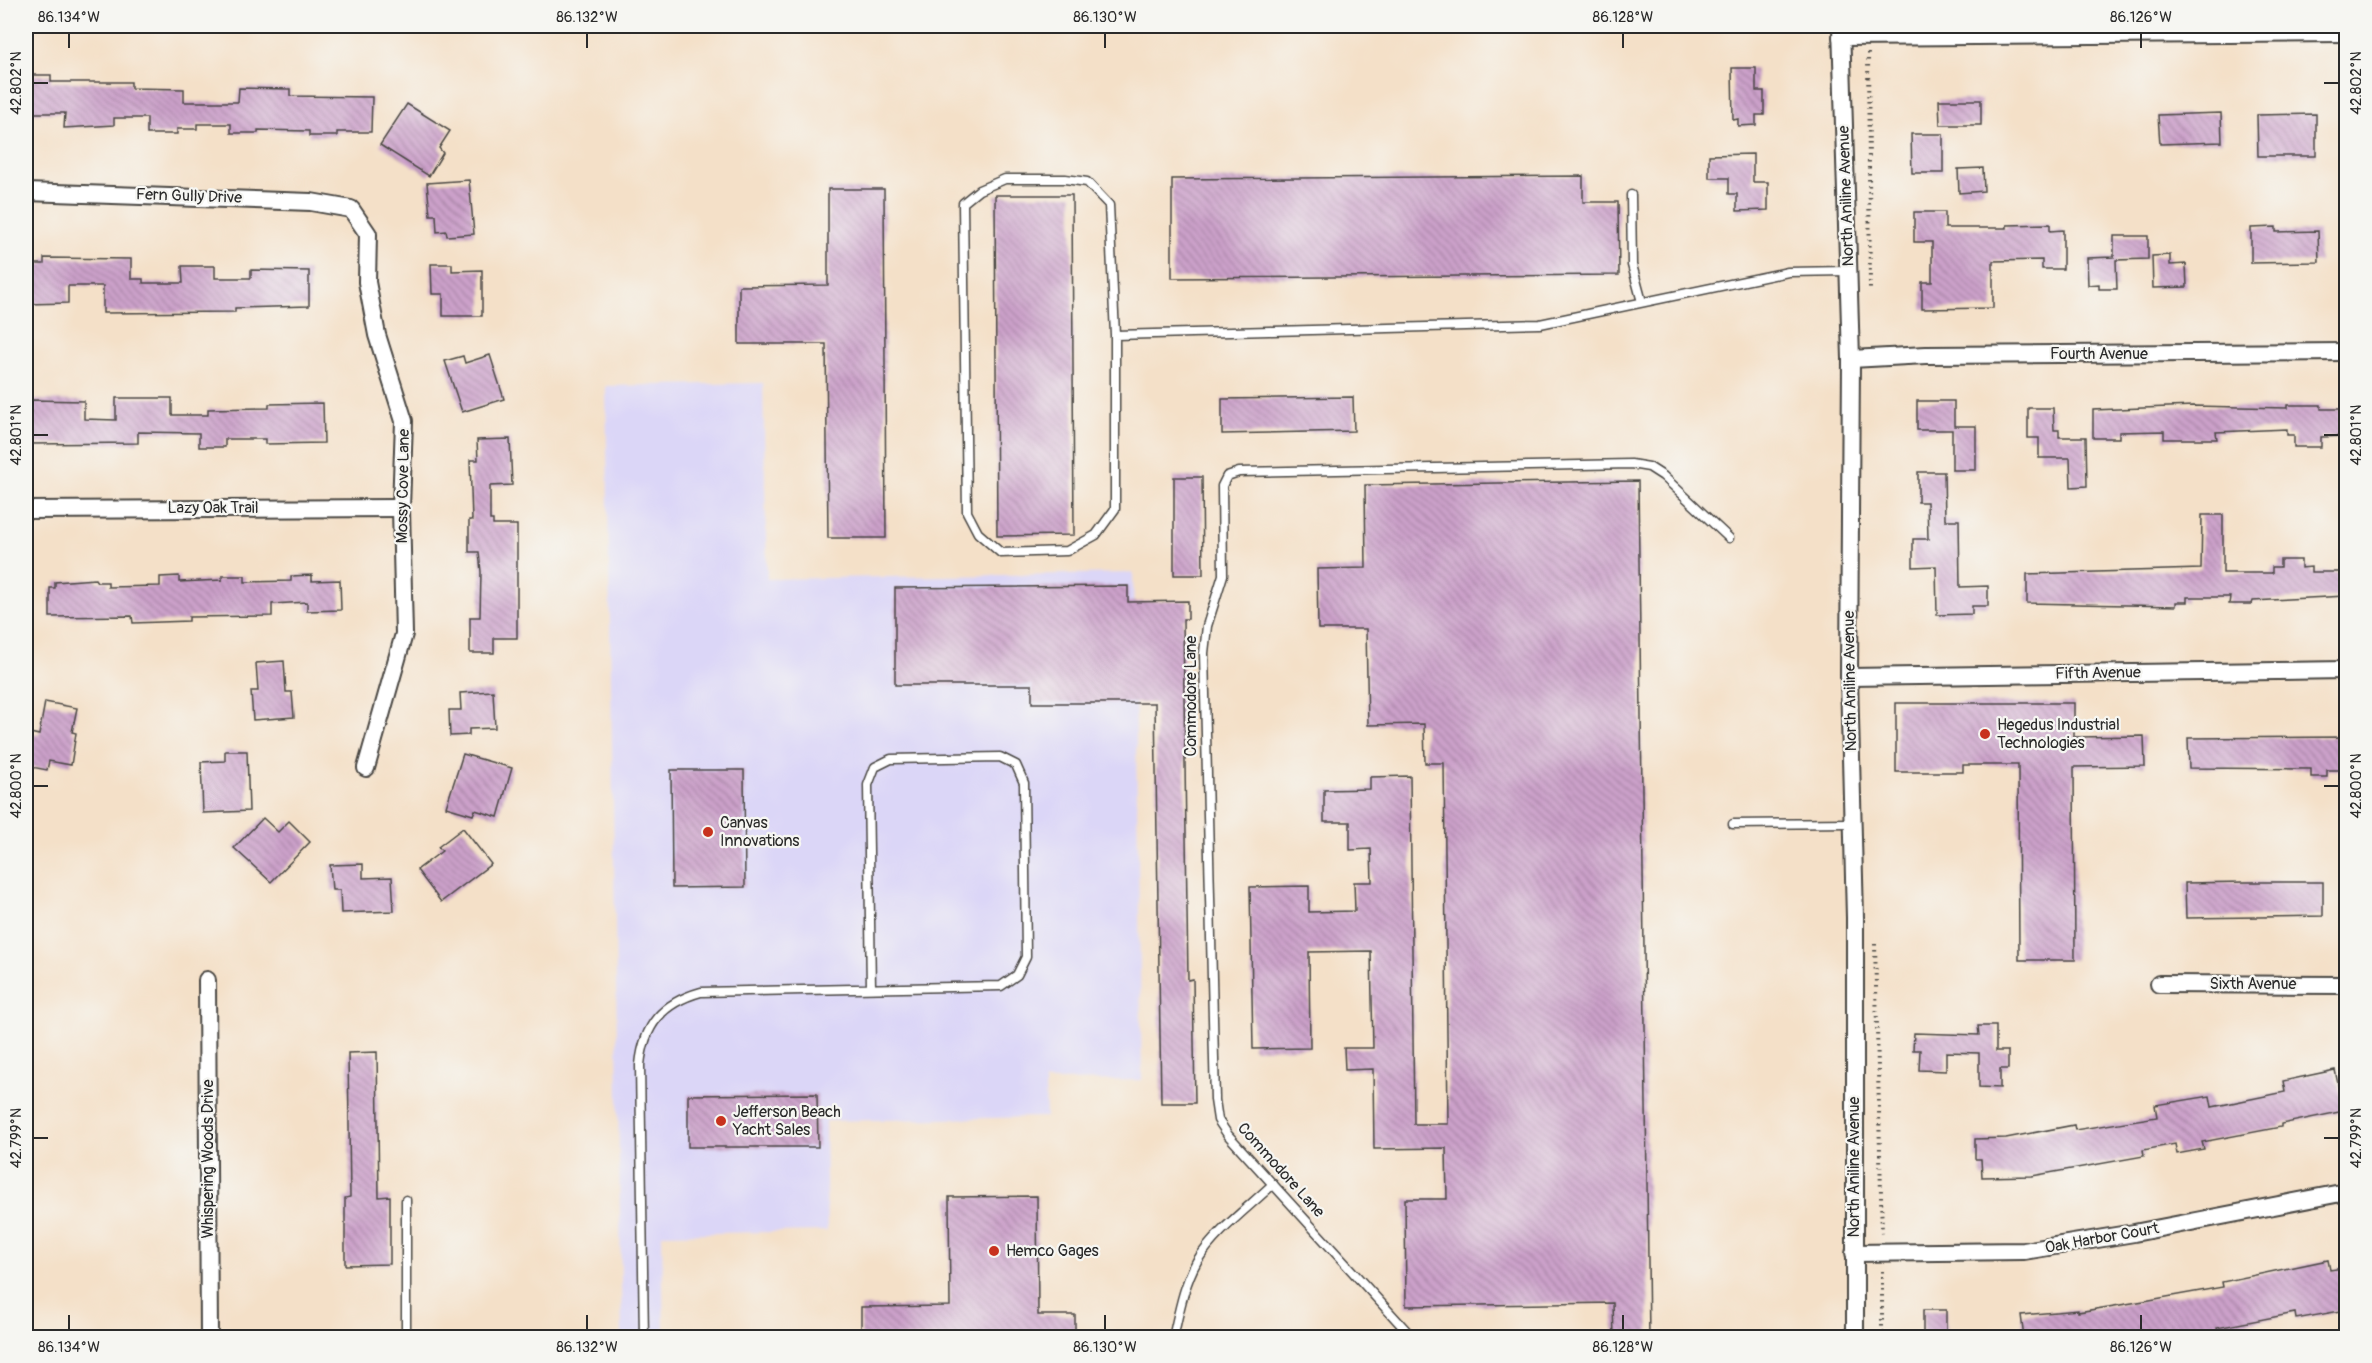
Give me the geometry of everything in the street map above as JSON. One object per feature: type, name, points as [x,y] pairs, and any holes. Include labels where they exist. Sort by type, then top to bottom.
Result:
[{"type":"street","points":[[1841,31],[2346,33]]},
{"type":"street","name":"North Aniline Avenue","points":[[1841,31],[1851,359],[1849,676],[1855,918],[1855,1338]]},
{"type":"street","name":"Fern Gully Drive","points":[[26,192],[257,198],[310,202],[351,209]]},
{"type":"street","name":"Mossy Cove Lane","points":[[351,209],[368,234],[367,282],[373,314],[404,421],[401,508],[404,634],[366,768]]},
{"type":"street","name":"Fourth Avenue","points":[[1851,359],[1926,355],[2346,352]]},
{"type":"street","name":"Lazy Oak Trail","points":[[26,510],[401,508]]},
{"type":"street","name":"Fifth Avenue","points":[[1849,676],[2346,670]]},
{"type":"street","name":"Whispering Woods Drive","points":[[207,980],[209,1338]]},
{"type":"street","name":"Sixth Avenue","points":[[2159,984],[2346,985]]},
{"type":"street","name":"Oak Harbor Court","points":[[1854,1253],[2024,1251],[2134,1233],[2346,1192]]},
{"type":"lane","points":[[1005,179],[1065,179],[1087,182],[1109,205],[1115,335],[1115,509],[1096,535],[1067,551],[1001,554],[978,533],[967,512],[963,203],[979,190],[1005,179]]},
{"type":"lane","points":[[1630,195],[1632,265],[1642,302]]},
{"type":"lane","points":[[1115,335],[1540,324],[1788,272],[1848,271]]},
{"type":"lane","name":"Commodore Lane","points":[[1413,1338],[1227,1135],[1218,1120],[1215,1100],[1204,653],[1207,626],[1223,574],[1222,486],[1227,476],[1239,472],[1631,464],[1649,466],[1663,476],[1729,538]]},
{"type":"lane","points":[[644,1338],[640,1065],[641,1050],[651,1023],[671,1003],[701,992],[1001,986],[1017,975],[1026,957],[1024,783],[1016,765],[1000,757],[891,759],[875,767],[868,784],[871,988]]},
{"type":"lane","points":[[1733,824],[1852,823]]},
{"type":"lane","points":[[1173,1338],[1187,1285],[1197,1261],[1212,1243],[1273,1184]]},
{"type":"lane","points":[[406,1200],[406,1338]]},
{"type":"path","points":[[1875,934],[1878,970],[1882,1338]]},
{"type":"shaded area","points":[[763,383],[767,579],[1133,573],[1142,1080],[1045,1081],[1046,1117],[825,1121],[827,1231],[662,1234],[664,1337],[622,1337],[606,386]]},
{"type":"building","points":[[1732,68],[1756,68],[1756,91],[1764,91],[1764,115],[1756,115],[1756,125],[1738,126],[1738,119],[1733,120]]},
{"type":"building","points":[[26,75],[51,75],[51,82],[131,82],[131,88],[184,89],[184,102],[238,102],[239,88],[290,89],[290,96],[372,97],[371,132],[337,132],[337,136],[309,136],[309,131],[258,130],[258,133],[231,133],[231,124],[197,124],[197,129],[177,129],[177,134],[147,134],[147,118],[114,118],[114,125],[64,128],[65,113],[26,113]]},
{"type":"building","points":[[1939,100],[1981,100],[1981,125],[1940,125]]},
{"type":"building","points":[[407,104],[450,131],[439,148],[443,153],[429,176],[380,145]]},
{"type":"building","points":[[2221,113],[2222,142],[2160,144],[2158,115]]},
{"type":"building","points":[[2316,114],[2316,156],[2258,156],[2257,115]]},
{"type":"building","points":[[1911,134],[1943,134],[1943,173],[1912,173]]},
{"type":"building","points":[[1753,154],[1753,182],[1768,182],[1768,210],[1737,211],[1737,194],[1729,194],[1729,178],[1709,178],[1709,155]]},
{"type":"building","points":[[1983,168],[1984,191],[1959,193],[1958,169]]},
{"type":"building","points":[[1583,176],[1583,202],[1618,202],[1619,275],[1172,278],[1172,179]]},
{"type":"building","points":[[469,180],[474,234],[447,236],[446,231],[437,232],[436,215],[430,215],[427,183]]},
{"type":"building","points":[[828,189],[884,189],[886,538],[828,538],[826,344],[739,344],[739,286],[828,285]]},
{"type":"building","points":[[995,195],[1072,195],[1074,535],[997,536]]},
{"type":"building","points":[[1914,212],[1945,212],[1945,228],[2007,228],[2007,225],[2050,224],[2050,231],[2063,230],[2063,269],[2042,269],[2042,260],[1993,261],[1993,308],[1922,309],[1922,282],[1932,282],[1932,242],[1914,242]]},
{"type":"building","points":[[2276,227],[2276,232],[2318,231],[2319,262],[2251,263],[2251,228]]},
{"type":"building","points":[[2114,236],[2148,236],[2148,259],[2116,260],[2117,289],[2099,289],[2099,284],[2088,285],[2087,258],[2114,257]]},
{"type":"building","points":[[2170,255],[2170,265],[2186,264],[2187,287],[2153,288],[2152,256]]},
{"type":"building","points":[[44,258],[131,259],[131,279],[143,279],[143,283],[183,283],[182,266],[215,266],[215,278],[251,278],[251,270],[309,271],[309,306],[235,308],[235,312],[103,313],[103,286],[68,286],[68,303],[26,304],[26,264],[44,264]]},
{"type":"building","points":[[431,264],[452,264],[452,271],[482,270],[482,316],[443,316],[443,294],[432,294]]},
{"type":"building","points":[[490,355],[504,399],[462,412],[445,361],[463,356],[465,363]]},
{"type":"building","points":[[1353,397],[1354,431],[1222,434],[1222,399]]},
{"type":"building","points":[[116,398],[172,398],[172,415],[208,415],[208,409],[269,408],[269,404],[323,403],[324,443],[265,444],[265,439],[225,439],[225,447],[199,447],[199,433],[138,432],[138,443],[30,444],[31,400],[84,401],[84,419],[116,420]]},
{"type":"building","points":[[1917,401],[1954,401],[1954,426],[1976,426],[1976,470],[1952,470],[1952,430],[1917,430]]},
{"type":"building","points":[[2287,405],[2321,405],[2321,409],[2346,409],[2346,436],[2321,437],[2321,447],[2294,447],[2294,435],[2287,435],[2287,429],[2216,432],[2217,439],[2164,439],[2164,431],[2119,432],[2119,438],[2093,438],[2093,410],[2193,406],[2287,408]]},
{"type":"building","points":[[2028,408],[2053,408],[2054,430],[2059,430],[2059,437],[2086,437],[2087,486],[2071,487],[2070,458],[2039,458],[2039,438],[2028,438]]},
{"type":"building","points":[[510,439],[512,485],[490,486],[490,520],[493,520],[493,525],[517,525],[517,638],[494,638],[494,653],[470,653],[470,617],[480,617],[481,572],[479,552],[469,552],[469,520],[472,520],[470,460],[478,460],[477,440]]},
{"type":"building","points":[[1918,472],[1944,472],[1945,520],[1959,520],[1960,587],[1988,586],[1988,606],[1972,606],[1972,614],[1937,615],[1936,566],[1913,567],[1913,539],[1928,539],[1927,502],[1918,502]]},
{"type":"building","points":[[1174,477],[1202,477],[1203,575],[1174,575]]},
{"type":"building","points":[[1638,481],[1649,1338],[1614,1338],[1613,1303],[1406,1306],[1405,1199],[1447,1199],[1446,1148],[1374,1149],[1373,1069],[1345,1070],[1344,1048],[1373,1048],[1371,951],[1309,952],[1310,1048],[1253,1049],[1250,887],[1309,886],[1309,912],[1355,911],[1354,882],[1372,882],[1371,849],[1350,850],[1350,822],[1324,822],[1324,790],[1370,789],[1370,777],[1410,776],[1414,1124],[1448,1124],[1444,763],[1425,763],[1424,724],[1368,725],[1366,629],[1318,629],[1317,569],[1366,568],[1365,485]]},
{"type":"building","points":[[2202,515],[2223,515],[2223,573],[2272,573],[2272,567],[2280,567],[2280,560],[2301,560],[2301,568],[2311,567],[2311,572],[2346,572],[2346,596],[2253,601],[2252,604],[2229,604],[2230,597],[2187,597],[2187,602],[2176,602],[2176,606],[2027,603],[2027,574],[2201,569]]},
{"type":"building","points":[[312,575],[312,581],[340,580],[341,610],[307,611],[307,602],[272,604],[272,616],[189,617],[189,621],[133,623],[132,616],[50,617],[50,588],[55,588],[55,582],[95,579],[97,582],[108,582],[108,587],[160,586],[160,577],[179,576],[179,582],[222,580],[222,576],[245,576],[245,582],[291,581],[291,576]]},
{"type":"building","points":[[1128,586],[1128,602],[1188,601],[1188,619],[1183,619],[1188,980],[1193,979],[1195,1103],[1161,1103],[1155,703],[1032,703],[1032,685],[895,685],[895,588]]},
{"type":"building","points":[[284,661],[286,692],[292,692],[294,717],[253,720],[251,691],[258,691],[256,663]]},
{"type":"building","points":[[493,691],[495,728],[469,729],[469,735],[450,736],[449,710],[461,710],[460,693]]},
{"type":"building","points":[[45,702],[77,708],[72,732],[76,733],[71,765],[49,761],[47,770],[26,766],[26,732],[39,735]]},
{"type":"building","points":[[1896,703],[2074,703],[2074,737],[2144,736],[2145,766],[2074,767],[2075,960],[2019,960],[2018,765],[1963,765],[1963,772],[1896,772]]},
{"type":"building","points":[[2346,737],[2346,770],[2327,770],[2327,777],[2311,777],[2311,769],[2189,768],[2188,738]]},
{"type":"building","points":[[225,751],[247,751],[249,811],[203,813],[201,762],[225,761]]},
{"type":"building","points":[[463,754],[512,768],[498,817],[475,810],[473,815],[446,807]]},
{"type":"building","name":"Canvas Innovations","points":[[671,770],[744,770],[745,887],[672,888]]},
{"type":"building","points":[[263,818],[278,832],[289,821],[310,842],[271,882],[234,848]]},
{"type":"building","points":[[463,828],[491,864],[441,902],[417,870],[442,851],[438,847]]},
{"type":"building","points":[[363,864],[363,878],[392,877],[394,911],[341,913],[340,890],[332,890],[330,865]]},
{"type":"building","points":[[2323,882],[2323,916],[2186,918],[2185,883]]},
{"type":"building","points":[[1978,1026],[1996,1026],[1996,1051],[2008,1051],[2008,1069],[2000,1069],[2000,1088],[1979,1087],[1979,1053],[1946,1052],[1946,1071],[1919,1070],[1920,1050],[1913,1050],[1914,1033],[1979,1035]]},
{"type":"building","points":[[377,1052],[379,1197],[390,1196],[390,1264],[345,1265],[345,1198],[350,1197],[348,1053]]},
{"type":"building","points":[[2335,1070],[2344,1111],[2281,1124],[2281,1127],[2202,1142],[2204,1149],[2177,1154],[2175,1144],[2143,1150],[2144,1156],[2032,1176],[1982,1177],[1981,1159],[1975,1159],[1975,1139],[2006,1138],[2074,1125],[2075,1130],[2157,1117],[2155,1105],[2210,1096],[2212,1107],[2285,1092],[2283,1081]]},
{"type":"building","points":[[817,1094],[818,1147],[688,1147],[688,1095]]},
{"type":"building","name":"Hemco Gages","points":[[1037,1196],[1038,1315],[1075,1315],[1075,1335],[861,1338],[861,1307],[950,1306],[949,1197]]},
{"type":"building","points":[[2328,1260],[2330,1270],[2343,1268],[2346,1310],[2296,1319],[2295,1313],[2217,1328],[2218,1332],[2189,1338],[2024,1338],[2021,1315],[2078,1310],[2078,1312],[2223,1287],[2222,1282]]},
{"type":"building","points":[[1923,1310],[1946,1310],[1946,1336],[1923,1336]]},
{"type":"place","name":"Hegedus Industrial Technologies","points":[[1985,734]]},
{"type":"place","name":"Canvas Innovations","points":[[708,832]]},
{"type":"place","name":"Jefferson Beach Yacht Sales","points":[[721,1121]]},
{"type":"place","name":"Hemco Gages","points":[[994,1251]]}]
